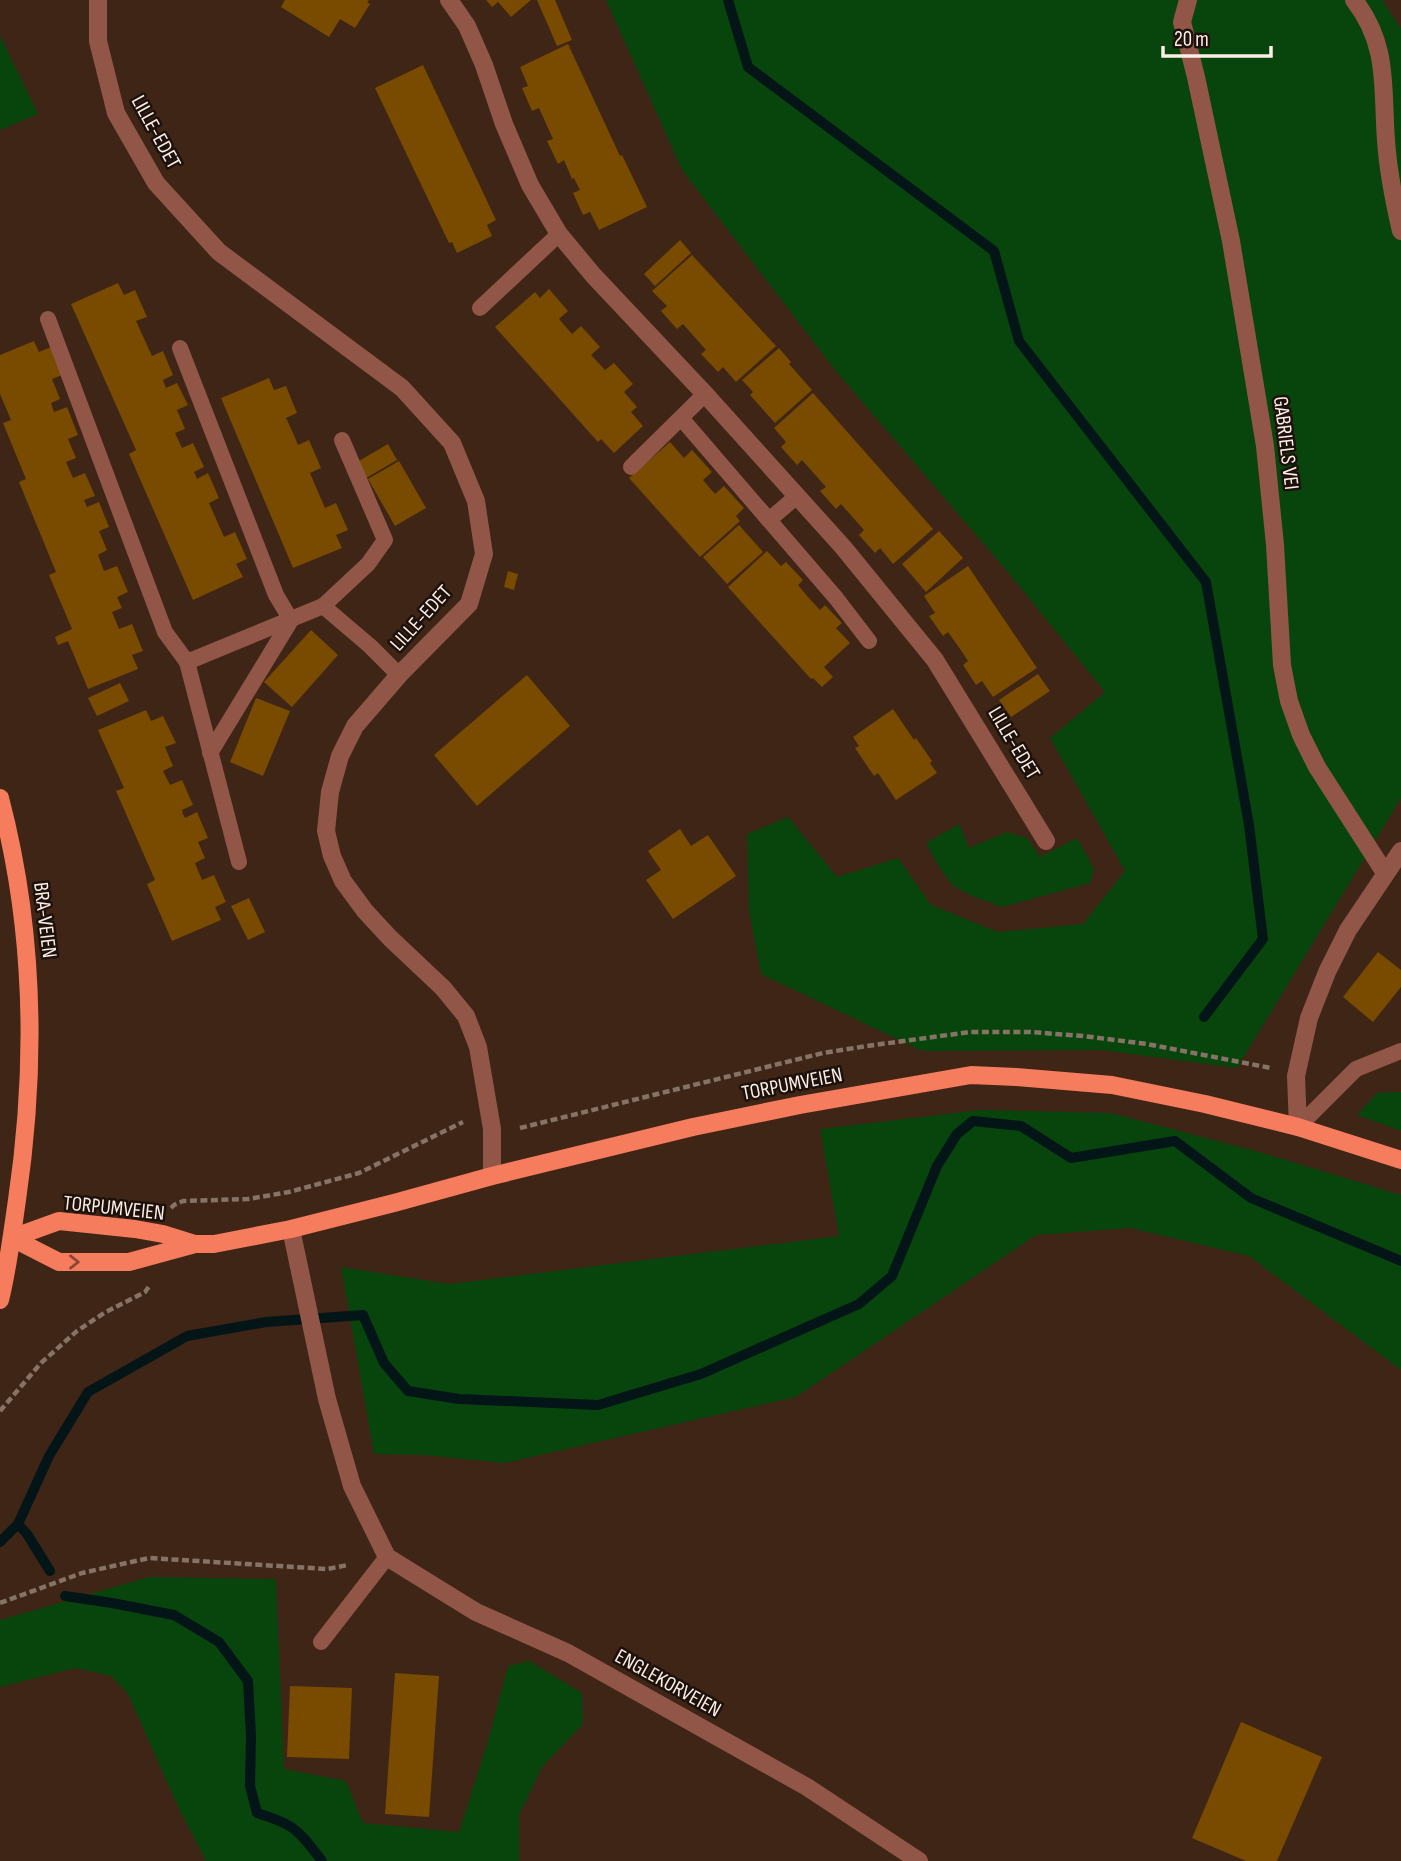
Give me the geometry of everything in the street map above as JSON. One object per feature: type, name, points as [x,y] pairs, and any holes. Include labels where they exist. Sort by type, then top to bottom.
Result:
[{"type":"main road","name":"BRA-VEIEN","points":[[0,798],[23,915],[29,977],[30,1038],[22,1167],[0,1300]]},
{"type":"main road","name":"TORPUMVEIEN","points":[[12,1238],[59,1262],[130,1262],[195,1244],[214,1244],[291,1229],[693,1127],[971,1075],[1112,1085],[1298,1127],[1401,1160]]},
{"type":"main road","name":"TORPUMVEIEN","points":[[12,1238],[59,1222],[144,1230],[195,1244]]},
{"type":"street","name":"LILLE-EDET","points":[[99,0],[97,41],[116,113],[156,183],[219,252],[402,388],[452,443],[476,501],[484,554],[469,604],[399,675],[355,726],[340,756],[330,792],[326,831],[332,856],[350,891],[373,920],[443,988],[466,1016],[478,1047],[492,1129],[492,1176]]},
{"type":"street","name":"LILLE-EDET","points":[[449,0],[467,26],[530,185],[559,234],[593,275],[843,547],[935,660],[1046,841]]},
{"type":"street","name":"GABRIELS VEI","points":[[1188,0],[1182,23],[1231,241],[1265,446],[1275,545],[1282,665],[1289,701],[1301,735],[1317,767],[1385,873]]},
{"type":"street","points":[[1354,0],[1366,15],[1377,41],[1382,70],[1391,187],[1401,232]]},
{"type":"street","points":[[1298,1127],[1296,1076],[1309,1018],[1327,972],[1348,930],[1401,851]]},
{"type":"street","points":[[291,1229],[327,1399],[352,1486],[387,1557]]},
{"type":"street","name":"ENGLEKORVEIEN","points":[[387,1557],[476,1612],[568,1653],[807,1787],[919,1861]]},
{"type":"lane","points":[[480,309],[559,234]]},
{"type":"lane","points":[[48,319],[165,632],[187,662],[239,862]]},
{"type":"lane","points":[[180,348],[276,595],[291,620]]},
{"type":"lane","points":[[631,467],[705,394]]},
{"type":"lane","points":[[681,418],[836,598],[869,641]]},
{"type":"lane","points":[[187,662],[323,606],[368,564],[386,540],[342,440]]},
{"type":"lane","points":[[769,520],[797,496]]},
{"type":"lane","points":[[323,606],[399,675]]},
{"type":"lane","points":[[210,753],[291,620]]},
{"type":"lane","points":[[1298,1127],[1356,1069],[1401,1051]]},
{"type":"lane","points":[[321,1642],[387,1557]]},
{"type":"path","points":[[0,1412],[41,1363],[77,1331],[104,1313],[145,1292],[155,1277]]},
{"type":"path","points":[[0,1603],[82,1573],[149,1559],[327,1569],[387,1557]]},
{"type":"green space","points":[[606,0],[1382,0],[1401,29],[1401,798],[1237,1068],[1101,1050],[922,1051],[761,974],[749,911],[747,834],[788,817],[837,877],[898,858],[931,905],[998,932],[1083,924],[1125,871],[1050,738],[1105,692],[1006,570],[835,370],[682,170]]},
{"type":"green space","points":[[0,36],[38,114],[0,130]]},
{"type":"green space","points":[[959,824],[969,848],[1007,832],[1027,838],[1040,857],[1077,838],[1094,869],[1090,883],[1002,907],[972,896],[952,885],[926,843]]},
{"type":"green space","points":[[1401,1092],[1401,1131],[1357,1115],[1377,1093]]},
{"type":"green space","points":[[980,1110],[1111,1113],[1259,1152],[1401,1195],[1401,1370],[1249,1256],[1130,1228],[1036,1235],[796,1397],[505,1463],[423,1455],[374,1454],[341,1267],[449,1284],[839,1236],[820,1129]]},
{"type":"green space","points":[[149,1577],[276,1579],[284,1769],[346,1781],[363,1823],[459,1832],[508,1666],[529,1661],[582,1693],[583,1724],[542,1767],[519,1815],[519,1861],[206,1861],[178,1807],[128,1694],[111,1676],[75,1668],[0,1687],[0,1620]]},
{"type":"building","points":[[285,0],[369,0],[367,2],[370,4],[355,28],[340,19],[329,37],[281,7]]},
{"type":"building","points":[[486,0],[531,0],[511,17],[498,2],[492,7]]},
{"type":"building","points":[[537,0],[555,0],[572,40],[557,46]]},
{"type":"building","points":[[568,44],[647,207],[599,230],[590,212],[583,215],[573,193],[580,190],[564,160],[558,164],[547,141],[553,139],[539,108],[532,111],[522,88],[528,86],[520,67]]},
{"type":"building","points":[[423,65],[496,220],[487,225],[492,236],[457,253],[452,242],[449,243],[375,88]]},
{"type":"building","points":[[680,240],[691,253],[655,286],[644,274]]},
{"type":"building","points":[[692,255],[776,346],[736,382],[723,367],[718,372],[701,354],[706,350],[683,324],[677,329],[661,311],[667,306],[652,291]]},
{"type":"building","points":[[118,283],[124,295],[135,290],[147,317],[136,321],[152,356],[163,351],[173,375],[163,380],[166,388],[177,383],[188,405],[177,410],[185,429],[175,433],[182,448],[193,443],[204,467],[194,472],[197,479],[208,473],[219,498],[209,503],[224,537],[235,532],[247,559],[236,564],[243,577],[193,600],[129,454],[136,450],[71,304]]},
{"type":"building","points":[[549,289],[568,311],[559,319],[572,334],[581,326],[600,347],[591,355],[605,370],[614,363],[633,384],[624,392],[637,407],[631,412],[643,426],[614,453],[601,439],[598,442],[495,327],[535,292],[540,298]]},
{"type":"building","points":[[34,341],[39,352],[51,347],[62,375],[52,379],[60,399],[51,403],[54,412],[67,407],[78,435],[68,439],[76,458],[66,462],[73,478],[85,473],[95,496],[84,500],[87,507],[99,502],[109,527],[99,531],[107,550],[98,555],[104,571],[117,566],[128,592],[117,597],[122,608],[112,612],[119,629],[132,624],[143,651],[132,655],[138,669],[88,689],[68,641],[58,645],[55,637],[72,629],[49,575],[56,572],[19,482],[26,479],[3,423],[11,420],[0,394],[0,355]]},
{"type":"building","points":[[779,348],[812,390],[775,423],[750,395],[753,392],[742,380]]},
{"type":"building","points":[[269,378],[274,390],[286,386],[297,413],[286,418],[298,445],[309,440],[321,468],[310,473],[325,508],[336,503],[348,530],[336,535],[342,548],[293,568],[221,398]]},
{"type":"building","points":[[813,393],[933,529],[893,564],[880,548],[875,553],[859,535],[864,530],[841,504],[836,509],[820,491],[826,487],[802,460],[797,465],[781,447],[786,442],[774,428]]},
{"type":"building","points":[[670,442],[684,458],[692,450],[712,472],[703,480],[715,494],[724,486],[744,508],[736,516],[740,521],[700,557],[629,478]]},
{"type":"building","points":[[388,444],[397,460],[366,478],[357,462]]},
{"type":"building","points":[[399,461],[426,508],[395,526],[368,479]]},
{"type":"building","points":[[739,525],[763,552],[727,584],[703,557]]},
{"type":"building","points":[[939,531],[963,558],[926,592],[902,564]]},
{"type":"building","points":[[767,551],[781,566],[786,562],[803,580],[798,585],[820,610],[825,605],[842,623],[836,628],[850,643],[824,667],[833,677],[822,687],[811,679],[728,587]]},
{"type":"building","points":[[968,566],[1037,668],[993,697],[982,681],[976,685],[963,665],[968,661],[960,649],[948,632],[943,636],[929,616],[935,613],[924,596]]},
{"type":"building","points":[[508,571],[518,574],[514,590],[504,587]]},
{"type":"building","points":[[311,630],[338,655],[292,707],[264,682]]},
{"type":"building","points":[[1038,674],[1050,691],[1011,717],[999,700]]},
{"type":"building","points":[[527,675],[570,726],[477,806],[434,755]]},
{"type":"building","points":[[120,683],[129,701],[97,716],[88,698]]},
{"type":"building","points":[[256,698],[290,711],[263,776],[230,762]]},
{"type":"building","points":[[893,709],[932,761],[930,763],[937,773],[896,800],[878,773],[874,776],[855,748],[859,746],[853,737]]},
{"type":"building","points":[[146,710],[151,721],[163,716],[176,743],[165,747],[173,766],[163,771],[170,785],[182,780],[193,805],[182,810],[183,814],[185,818],[197,812],[208,838],[198,842],[205,858],[195,863],[202,880],[214,875],[226,902],[215,907],[221,920],[172,941],[147,884],[155,880],[116,791],[124,788],[98,730]]},
{"type":"building","points":[[680,829],[691,846],[708,835],[736,876],[673,919],[646,880],[661,870],[648,851]]},
{"type":"building","points":[[249,898],[265,932],[248,940],[231,906]]},
{"type":"building","points":[[1378,952],[1401,970],[1401,987],[1373,1022],[1343,997]]},
{"type":"building","points":[[395,1673],[439,1676],[429,1817],[385,1814]]},
{"type":"building","points":[[290,1686],[352,1688],[349,1759],[287,1757]]},
{"type":"building","points":[[1241,1722],[1322,1757],[1277,1861],[1246,1861],[1192,1838]]},
{"type":"waterway","points":[[728,0],[748,67],[994,251],[1019,341],[1206,582],[1249,825],[1263,939],[1204,1017]]},
{"type":"waterway","points":[[0,1542],[18,1524],[49,1456],[88,1392],[187,1336],[266,1322],[363,1315],[384,1363],[408,1391],[459,1399],[598,1405],[701,1374],[859,1304],[892,1276],[937,1166],[957,1134],[973,1121],[1021,1126],[1071,1158],[1175,1141],[1251,1198],[1401,1261]]},
{"type":"waterway","points":[[18,1524],[50,1571]]},
{"type":"waterway","points":[[65,1596],[174,1615],[219,1642],[248,1681],[250,1786],[257,1813],[295,1830],[322,1861]]}]
